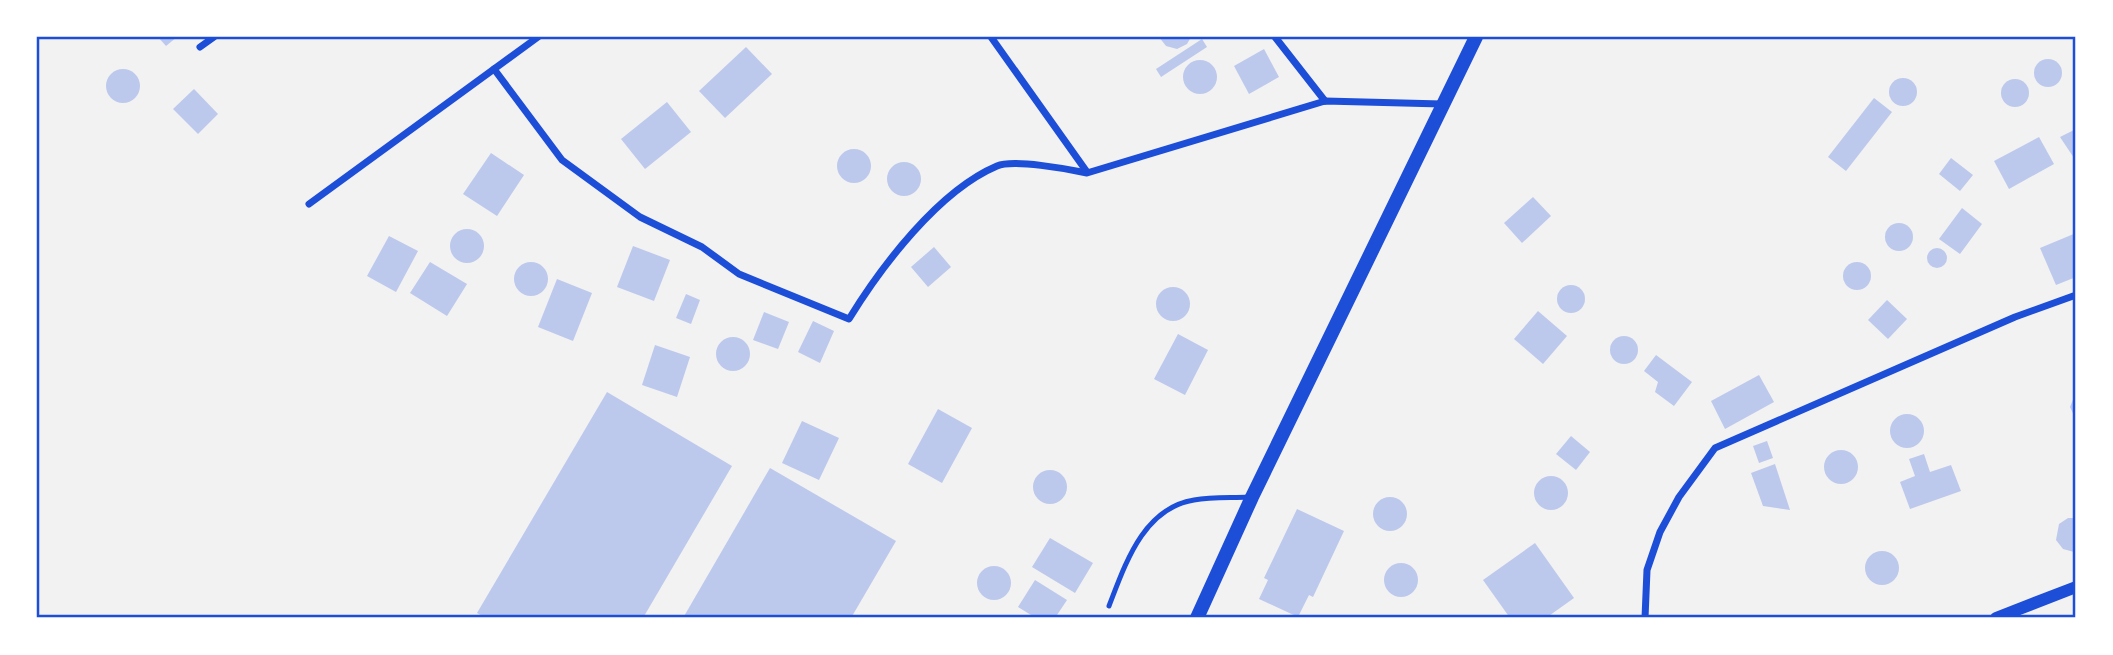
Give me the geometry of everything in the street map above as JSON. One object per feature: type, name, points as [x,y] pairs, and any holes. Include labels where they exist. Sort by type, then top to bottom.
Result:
[{"type":"main road","points":[[1197,618],[1252,497],[1476,37]]},
{"type":"street","points":[[200,47],[214,37]]},
{"type":"street","points":[[309,204],[538,37]]},
{"type":"street","points":[[991,37],[1087,173]]},
{"type":"street","points":[[1275,37],[1325,101]]},
{"type":"street","points":[[494,69],[562,160],[640,217],[702,247],[739,274],[849,319],[863,297],[919,227],[952,195],[999,164],[1053,166],[1087,173],[1325,101],[1443,104]]},
{"type":"street","points":[[1645,618],[1647,570],[1660,532],[1679,497],[1715,448],[2015,317],[2076,295]]},
{"type":"street","points":[[1996,618],[2076,587]]},
{"type":"lane","points":[[1109,606],[1136,539],[1169,509],[1192,500],[1252,497]]},
{"type":"building","points":[[158,37],[177,37],[166,46]]},
{"type":"building","points":[[1159,37],[1191,37],[1187,44],[1177,49],[1166,46]]},
{"type":"building","points":[[1202,39],[1207,47],[1161,77],[1156,69]]},
{"type":"building","points":[[746,47],[772,74],[725,118],[699,91]]},
{"type":"building","points":[[1264,49],[1279,77],[1249,94],[1234,66]]},
{"type":"building","points":[[2048,59],[2058,63],[2062,73],[2058,83],[2048,87],[2038,83],[2034,73],[2038,63]]},
{"type":"building","points":[[1200,60],[1212,65],[1217,77],[1212,89],[1200,94],[1188,89],[1183,77],[1188,65]]},
{"type":"building","points":[[123,69],[135,74],[140,86],[135,98],[123,103],[111,98],[106,86],[111,74]]},
{"type":"building","points":[[1903,78],[1913,82],[1917,92],[1913,102],[1903,106],[1893,102],[1889,92],[1893,82]]},
{"type":"building","points":[[2015,79],[2025,83],[2029,93],[2025,103],[2015,107],[2005,103],[2001,93],[2005,83]]},
{"type":"building","points":[[194,89],[218,114],[198,134],[173,109]]},
{"type":"building","points":[[1874,98],[1892,112],[1846,171],[1828,157]]},
{"type":"building","points":[[667,102],[691,132],[645,169],[621,139]]},
{"type":"building","points":[[2076,129],[2076,161],[2060,137]]},
{"type":"building","points":[[2039,137],[2054,164],[2009,189],[1994,161]]},
{"type":"building","points":[[854,149],[866,154],[871,166],[866,178],[854,183],[842,178],[837,166],[842,154]]},
{"type":"building","points":[[491,153],[524,175],[497,216],[463,194]]},
{"type":"building","points":[[1951,158],[1973,175],[1960,191],[1939,174]]},
{"type":"building","points":[[904,162],[916,167],[921,179],[916,191],[904,196],[892,191],[887,179],[892,167]]},
{"type":"building","points":[[1533,197],[1551,216],[1522,243],[1504,223]]},
{"type":"building","points":[[1962,208],[1982,224],[1960,254],[1939,239]]},
{"type":"building","points":[[1899,223],[1909,227],[1913,237],[1909,247],[1899,251],[1889,247],[1885,237],[1889,227]]},
{"type":"building","points":[[467,229],[479,234],[484,246],[479,258],[467,263],[455,258],[450,246],[455,234]]},
{"type":"building","points":[[2076,233],[2076,277],[2056,285],[2040,248]]},
{"type":"building","points":[[389,236],[418,251],[396,292],[367,276]]},
{"type":"building","points":[[633,246],[670,260],[654,301],[617,287]]},
{"type":"building","points":[[934,247],[951,267],[928,287],[911,267]]},
{"type":"building","points":[[1937,248],[1944,251],[1947,258],[1944,265],[1937,268],[1930,265],[1927,258],[1930,251]]},
{"type":"building","points":[[430,262],[467,284],[447,316],[410,293]]},
{"type":"building","points":[[531,262],[543,267],[548,279],[543,291],[531,296],[519,291],[514,279],[519,267]]},
{"type":"building","points":[[1857,262],[1867,266],[1871,276],[1867,286],[1857,290],[1847,286],[1843,276],[1847,266]]},
{"type":"building","points":[[557,279],[592,293],[573,341],[538,327]]},
{"type":"building","points":[[1571,285],[1581,289],[1585,299],[1581,309],[1571,313],[1561,309],[1557,299],[1561,289]]},
{"type":"building","points":[[1173,287],[1185,292],[1190,304],[1185,316],[1173,321],[1161,316],[1156,304],[1161,292]]},
{"type":"building","points":[[686,294],[700,300],[691,324],[676,318]]},
{"type":"building","points":[[1887,300],[1907,319],[1888,339],[1868,320]]},
{"type":"building","points":[[1538,311],[1567,336],[1543,364],[1514,339]]},
{"type":"building","points":[[764,312],[789,322],[778,349],[753,340]]},
{"type":"building","points":[[813,321],[834,331],[820,363],[798,352]]},
{"type":"building","points":[[1178,334],[1208,350],[1185,395],[1154,379]]},
{"type":"building","points":[[1624,336],[1634,340],[1638,350],[1634,360],[1624,364],[1614,360],[1610,350],[1614,340]]},
{"type":"building","points":[[733,337],[745,342],[750,354],[745,366],[733,371],[721,366],[716,354],[721,342]]},
{"type":"building","points":[[655,345],[690,357],[677,397],[642,385]]},
{"type":"building","points":[[1656,355],[1692,382],[1674,406],[1655,392],[1658,382],[1644,371]]},
{"type":"building","points":[[1759,375],[1774,402],[1725,429],[1711,401]]},
{"type":"building","points":[[607,392],[732,466],[643,618],[486,618],[477,613]]},
{"type":"building","points":[[2076,392],[2076,420],[2070,407]]},
{"type":"building","points":[[938,409],[972,428],[942,483],[908,464]]},
{"type":"building","points":[[1907,414],[1919,419],[1924,431],[1919,443],[1907,448],[1895,443],[1890,431],[1895,419]]},
{"type":"building","points":[[802,421],[839,438],[819,480],[782,463]]},
{"type":"building","points":[[1571,436],[1590,452],[1576,470],[1556,454]]},
{"type":"building","points":[[1767,441],[1773,458],[1759,463],[1753,446]]},
{"type":"building","points":[[1841,450],[1853,455],[1858,467],[1853,479],[1841,484],[1829,479],[1824,467],[1829,455]]},
{"type":"building","points":[[1924,454],[1930,472],[1951,465],[1961,491],[1910,509],[1900,482],[1915,476],[1909,459]]},
{"type":"building","points":[[1775,464],[1790,510],[1763,506],[1751,473]]},
{"type":"building","points":[[770,468],[896,541],[851,618],[683,618]]},
{"type":"building","points":[[1050,470],[1062,475],[1067,487],[1062,499],[1050,504],[1038,499],[1033,487],[1038,475]]},
{"type":"building","points":[[1551,476],[1563,481],[1568,493],[1563,505],[1551,510],[1539,505],[1534,493],[1539,481]]},
{"type":"building","points":[[1390,497],[1402,502],[1407,514],[1402,526],[1390,531],[1378,526],[1373,514],[1378,502]]},
{"type":"building","points":[[1297,509],[1344,531],[1313,597],[1309,595],[1298,617],[1259,599],[1268,580],[1264,578]]},
{"type":"building","points":[[2068,518],[2076,518],[2074,552],[2063,549],[2056,540],[2059,524]]},
{"type":"building","points":[[1050,538],[1093,563],[1075,593],[1032,567]]},
{"type":"building","points":[[1535,543],[1574,598],[1546,618],[1510,618],[1483,580]]},
{"type":"building","points":[[1882,551],[1894,556],[1899,568],[1894,580],[1882,585],[1870,580],[1865,568],[1870,556]]},
{"type":"building","points":[[1401,563],[1413,568],[1418,580],[1413,592],[1401,597],[1389,592],[1384,580],[1389,568]]},
{"type":"building","points":[[994,566],[1006,571],[1011,583],[1006,595],[994,600],[982,595],[977,583],[982,571]]},
{"type":"building","points":[[1035,580],[1067,600],[1055,618],[1036,618],[1018,607]]}]
